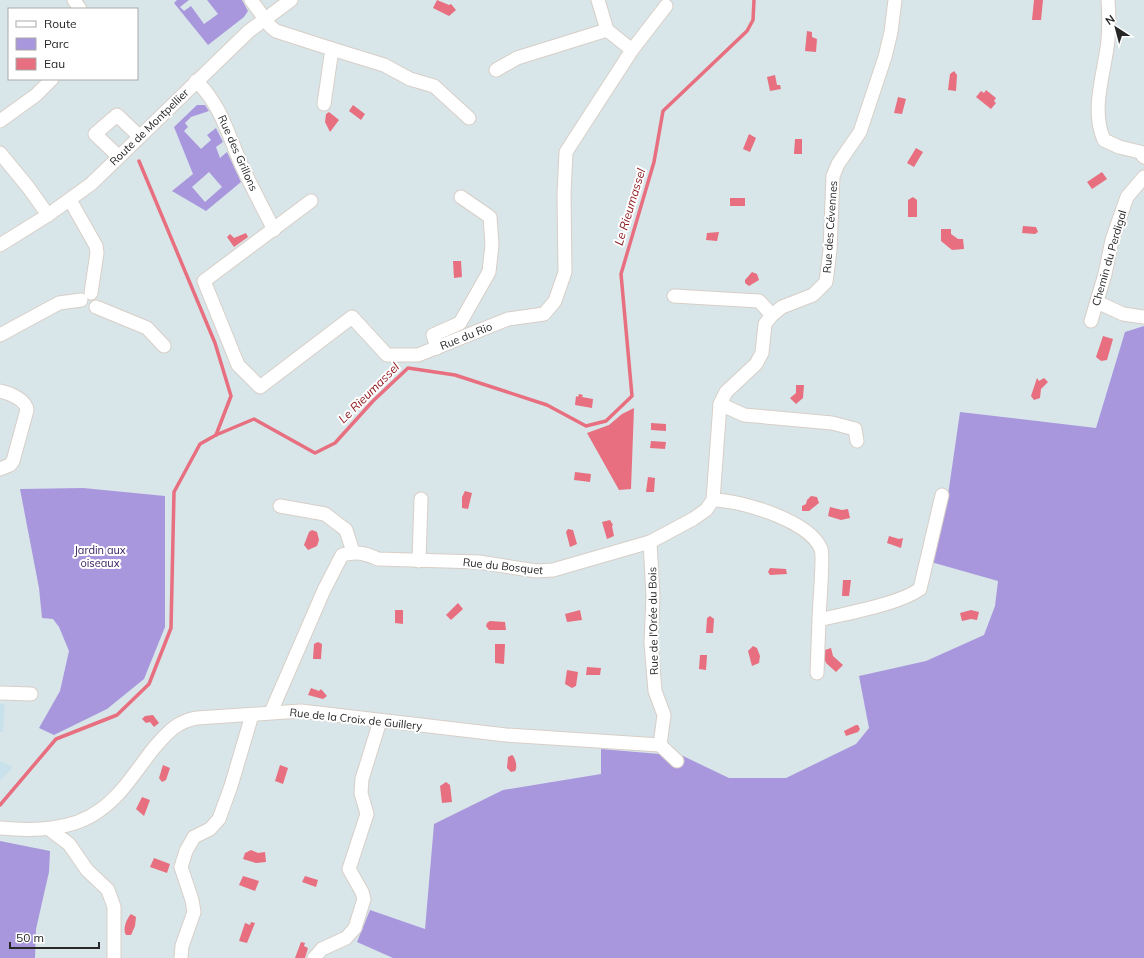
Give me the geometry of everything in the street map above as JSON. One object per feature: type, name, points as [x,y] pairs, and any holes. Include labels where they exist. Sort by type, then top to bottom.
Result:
[{"type":"street","points":[[251,0],[276,31],[384,65],[410,79],[434,86],[469,118]]},
{"type":"street","name":"Route de Montpellier","points":[[0,245],[48,215],[91,184],[196,80],[264,18],[291,0]]},
{"type":"street","points":[[598,0],[607,30],[632,50]]},
{"type":"street","name":"Rue des Cévennes","points":[[772,315],[782,307],[813,295],[826,282],[830,250],[833,176],[838,164],[860,132],[867,114],[886,51],[895,0]]},
{"type":"street","points":[[1108,0],[1108,40],[1098,106],[1100,132],[1104,140],[1119,147],[1140,152],[1144,157]]},
{"type":"street","name":"Rue du Rio","points":[[274,230],[204,281],[238,365],[260,387],[352,317],[387,355],[418,355],[508,319],[544,314],[555,302],[565,272],[564,194],[566,152],[632,50],[666,6]]},
{"type":"street","points":[[496,70],[517,58],[607,30]]},
{"type":"street","points":[[324,104],[332,49]]},
{"type":"street","points":[[0,121],[36,95],[51,80]]},
{"type":"street","name":"Rue des Grillons","points":[[196,80],[212,99],[223,118],[241,164],[274,230]]},
{"type":"street","points":[[118,156],[95,134],[117,115],[139,136]]},
{"type":"street","points":[[0,153],[28,187],[48,215]]},
{"type":"street","name":"Chemin du Perdigal","points":[[1091,321],[1112,240],[1127,197],[1144,177]]},
{"type":"street","points":[[437,348],[433,335],[460,323],[489,272],[492,245],[490,217],[461,198]]},
{"type":"street","points":[[70,200],[96,246],[97,253],[86,296]]},
{"type":"street","points":[[274,230],[311,201]]},
{"type":"street","points":[[0,335],[59,303],[86,296],[96,297],[98,300],[96,307],[147,328],[164,346]]},
{"type":"street","points":[[674,296],[758,301],[772,315],[765,324],[762,353],[756,364],[726,392],[720,404],[713,500],[754,506],[780,517],[812,534],[822,550],[817,673]]},
{"type":"street","points":[[1097,302],[1123,314],[1144,316]]},
{"type":"street","points":[[0,391],[21,400],[27,406],[27,410],[13,461],[7,467],[0,469]]},
{"type":"street","points":[[720,404],[744,414],[832,423],[856,429],[857,441]]},
{"type":"street","points":[[819,620],[913,594],[920,589],[942,495]]},
{"type":"street","points":[[419,561],[421,499]]},
{"type":"street","name":"Rue du Bosquet","points":[[353,552],[366,554],[378,559],[479,562],[536,571],[553,570],[650,542],[693,519],[706,510],[713,500]]},
{"type":"street","points":[[271,712],[324,590],[342,555],[353,552],[346,530],[326,514],[280,506]]},
{"type":"street","name":"Rue de l'Orée du Bois","points":[[650,542],[653,596],[651,643],[655,691],[664,715],[660,745]]},
{"type":"street","points":[[0,693],[31,694]]},
{"type":"street","name":"Rue de la Croix de Guillery","points":[[0,828],[23,830],[49,829],[85,820],[113,799],[170,730],[178,724],[197,718],[301,711],[506,735],[660,745]]},
{"type":"street","points":[[181,958],[182,946],[194,912],[192,900],[181,867],[186,851],[194,837],[210,829],[219,819],[252,715]]},
{"type":"street","points":[[314,958],[322,949],[350,934],[355,928],[364,899],[362,892],[349,870],[367,814],[361,793],[362,779],[380,721]]},
{"type":"street","points":[[660,745],[677,761]]},
{"type":"street","points":[[49,829],[69,844],[87,870],[108,890],[114,907],[114,958]]},
{"type":"shaded area","points":[[0,704],[5,705],[3,732],[0,732]]},
{"type":"shaded area","points":[[0,761],[13,767],[0,781]]},
{"type":"green space","points":[[177,0],[189,0],[180,7],[184,11],[191,6],[204,24],[218,14],[207,0],[242,0],[248,11],[244,17],[208,45],[174,3]]},
{"type":"green space","points":[[197,105],[205,105],[209,111],[191,117],[185,123],[188,127],[184,131],[201,149],[211,140],[207,135],[216,128],[223,142],[216,147],[220,158],[227,152],[241,182],[206,211],[172,191],[193,174],[174,127]],"holes":[[[209,172],[222,187],[205,202],[192,187]]]},
{"type":"green space","points":[[1144,326],[1144,958],[393,958],[357,942],[370,910],[425,929],[434,824],[503,790],[601,774],[601,749],[683,756],[729,778],[786,778],[856,744],[869,728],[859,676],[926,661],[984,635],[995,606],[998,581],[931,562],[948,495],[960,412],[1096,428],[1125,332]]},
{"type":"green space","name":"Jardin aux oiseaux","points":[[83,488],[165,496],[165,627],[144,679],[107,709],[54,735],[39,728],[60,691],[69,651],[59,627],[53,619],[42,618],[39,588],[20,489]]},
{"type":"green space","points":[[0,841],[50,851],[49,872],[36,929],[35,958],[0,958]]},
{"type":"water","points":[[437,0],[449,5],[451,4],[456,10],[449,16],[433,8]]},
{"type":"water","points":[[1034,0],[1043,0],[1041,20],[1032,20]]},
{"type":"water","points":[[807,31],[812,32],[812,37],[817,39],[816,52],[805,51]]},
{"type":"water","points":[[954,71],[957,75],[956,91],[948,90],[950,74]]},
{"type":"water","points":[[775,75],[777,85],[780,85],[781,89],[770,91],[767,77]]},
{"type":"water","points":[[986,90],[996,98],[994,101],[996,103],[991,109],[976,97],[981,91],[984,93]]},
{"type":"water","points":[[898,97],[906,99],[902,114],[894,113]]},
{"type":"water","points":[[353,105],[365,114],[361,120],[349,111]]},
{"type":"water","points":[[329,112],[339,120],[330,132],[325,122],[326,114]]},
{"type":"water","points":[[749,134],[756,138],[750,152],[743,149]]},
{"type":"water","points":[[795,139],[802,139],[802,154],[794,154]]},
{"type":"water","points":[[916,148],[923,152],[914,167],[907,163]]},
{"type":"water","points":[[1102,172],[1107,179],[1092,189],[1087,182]]},
{"type":"water","points":[[913,197],[917,200],[917,217],[908,217],[908,200]]},
{"type":"water","points":[[730,198],[745,198],[745,206],[730,206]]},
{"type":"water","points":[[1023,226],[1036,227],[1038,232],[1035,234],[1022,233]]},
{"type":"water","points":[[941,229],[951,229],[951,234],[958,239],[963,239],[964,249],[952,250],[941,241]]},
{"type":"water","points":[[719,232],[717,241],[706,240],[707,233]]},
{"type":"water","points":[[246,233],[248,237],[234,247],[227,237],[230,234],[234,238]]},
{"type":"water","points":[[453,261],[461,261],[462,277],[454,278]]},
{"type":"water","points":[[752,272],[757,274],[759,280],[749,286],[745,283],[745,280]]},
{"type":"water","points":[[1103,336],[1113,339],[1107,360],[1101,361],[1096,357]]},
{"type":"water","points":[[1037,378],[1039,381],[1044,378],[1048,382],[1041,389],[1040,398],[1034,400],[1031,396]]},
{"type":"water","points":[[796,385],[804,385],[803,398],[796,404],[790,398],[796,393]]},
{"type":"water","points":[[579,394],[583,395],[582,397],[593,399],[592,408],[575,405],[576,396],[578,397]]},
{"type":"water","points":[[634,408],[631,489],[619,490],[587,433],[609,425],[622,414]]},
{"type":"water","points":[[651,423],[666,424],[666,431],[651,430]]},
{"type":"water","points":[[651,441],[666,442],[665,449],[650,448]]},
{"type":"water","points":[[575,472],[591,474],[590,482],[574,480]]},
{"type":"water","points":[[648,477],[655,478],[654,492],[646,492]]},
{"type":"water","points":[[465,491],[472,493],[468,509],[462,508],[462,497]]},
{"type":"water","points":[[811,496],[817,497],[819,503],[809,511],[802,511],[802,506],[806,504],[807,500]]},
{"type":"water","points":[[830,507],[842,510],[848,509],[850,518],[841,520],[828,516]]},
{"type":"water","points":[[610,520],[613,525],[614,536],[607,539],[602,522]]},
{"type":"water","points":[[568,529],[573,530],[577,544],[570,547],[566,532]]},
{"type":"water","points":[[312,530],[317,532],[319,540],[317,546],[308,550],[304,545],[309,532]]},
{"type":"water","points":[[889,536],[899,539],[903,538],[901,548],[887,543]]},
{"type":"water","points":[[770,568],[786,569],[787,574],[770,575],[768,572]]},
{"type":"water","points":[[843,580],[851,580],[849,596],[842,596]]},
{"type":"water","points":[[458,603],[463,609],[451,620],[446,615]]},
{"type":"water","points":[[395,610],[403,610],[403,624],[395,623]]},
{"type":"water","points":[[580,610],[582,620],[567,622],[565,614]]},
{"type":"water","points":[[971,610],[979,612],[977,620],[971,619],[962,621],[960,613]]},
{"type":"water","points":[[710,616],[714,619],[713,633],[706,633],[707,618]]},
{"type":"water","points":[[490,621],[505,622],[506,630],[489,630],[486,626]]},
{"type":"water","points":[[318,642],[322,644],[321,659],[313,659],[314,644]]},
{"type":"water","points":[[495,644],[505,644],[504,664],[495,663]]},
{"type":"water","points":[[753,646],[757,648],[760,656],[759,663],[752,666],[748,651]]},
{"type":"water","points":[[831,648],[833,656],[843,665],[836,672],[826,663],[822,651]]},
{"type":"water","points":[[700,655],[707,655],[706,670],[699,669]]},
{"type":"water","points":[[587,667],[601,668],[600,675],[586,675]]},
{"type":"water","points":[[567,670],[578,672],[576,686],[572,688],[565,684]]},
{"type":"water","points":[[311,688],[319,691],[321,689],[327,696],[323,699],[308,695]]},
{"type":"water","points":[[153,715],[159,723],[154,727],[150,722],[146,723],[142,719],[145,716]]},
{"type":"water","points":[[858,725],[860,729],[858,732],[846,736],[844,731]]},
{"type":"water","points":[[512,755],[515,760],[516,767],[515,771],[511,772],[507,768],[508,757]]},
{"type":"water","points":[[163,765],[170,768],[166,780],[162,782],[159,778]]},
{"type":"water","points":[[280,765],[288,768],[283,784],[275,781]]},
{"type":"water","points":[[446,782],[450,785],[452,802],[442,803],[440,786]]},
{"type":"water","points":[[142,797],[150,800],[144,816],[136,809]]},
{"type":"water","points":[[251,850],[258,853],[265,852],[266,862],[256,863],[243,859],[245,853]]},
{"type":"water","points":[[154,858],[170,864],[167,873],[150,867]]},
{"type":"water","points":[[243,876],[259,881],[255,891],[239,885]]},
{"type":"water","points":[[305,876],[318,880],[316,887],[302,882]]},
{"type":"water","points":[[131,914],[136,917],[135,926],[131,935],[126,935],[125,927]]},
{"type":"water","points":[[251,922],[255,923],[247,943],[239,941],[245,923],[250,925]]},
{"type":"water","points":[[301,942],[305,943],[304,946],[308,948],[305,958],[295,958]]},
{"type":"waterway","name":"Le Rieumassel","points":[[0,805],[56,739],[117,715],[149,684],[171,628],[174,492],[200,444],[216,435],[254,419],[315,453],[335,443],[373,401],[408,368],[455,375],[547,405],[586,426],[606,421],[632,396],[621,274],[654,162],[663,111],[747,31],[753,20],[754,0]]},
{"type":"waterway","points":[[139,161],[215,343],[231,396],[216,435]]}]
